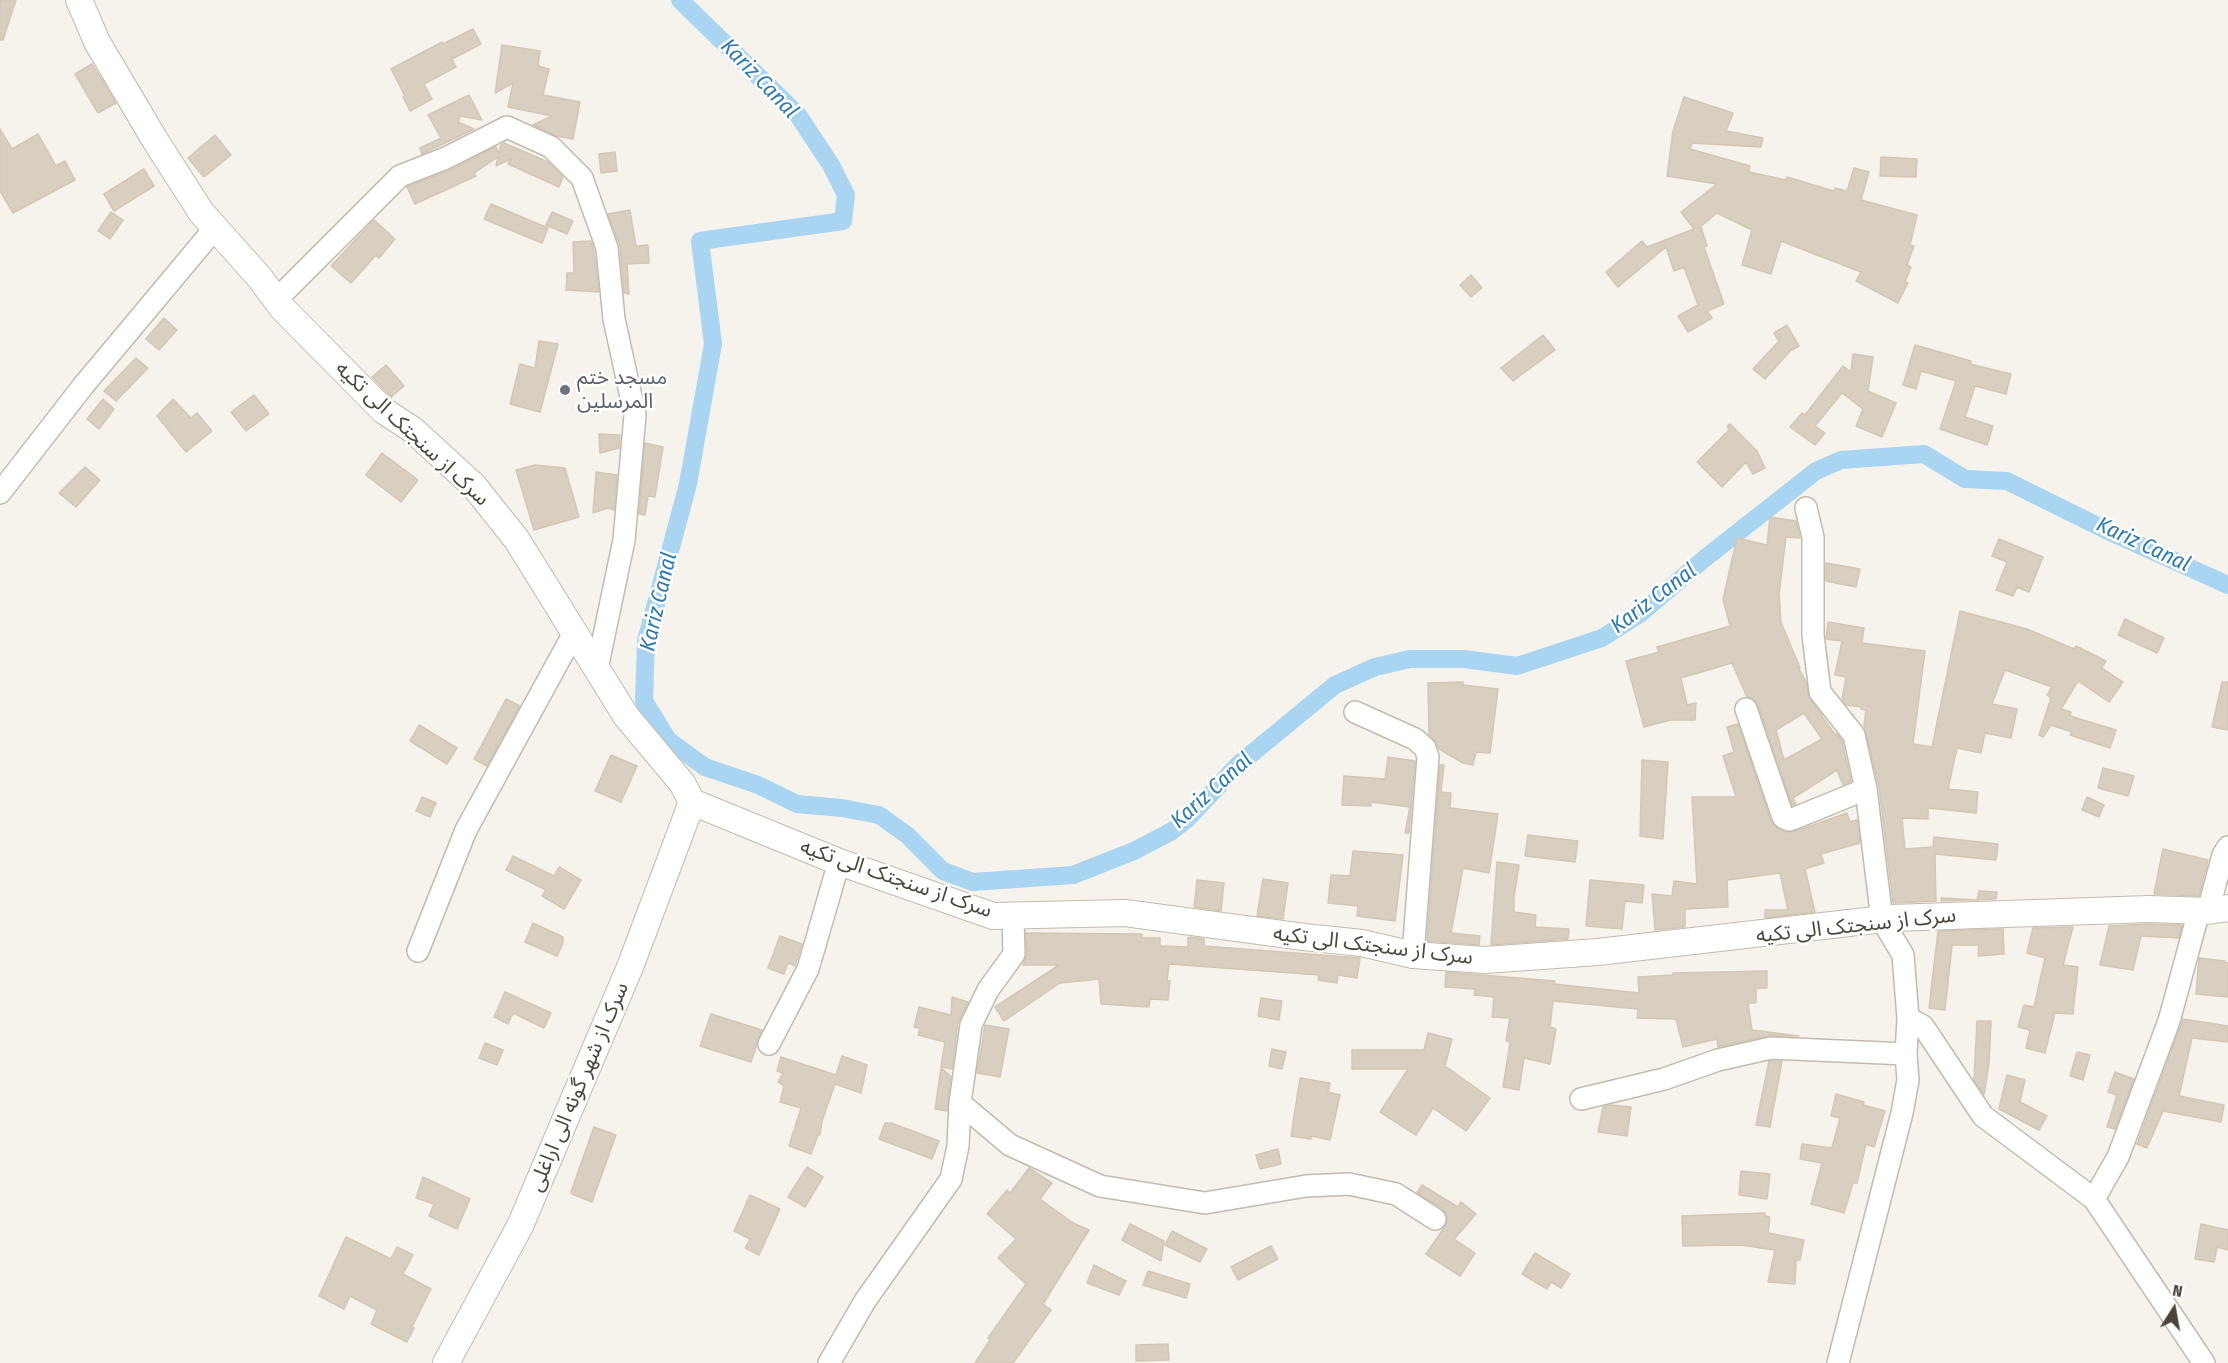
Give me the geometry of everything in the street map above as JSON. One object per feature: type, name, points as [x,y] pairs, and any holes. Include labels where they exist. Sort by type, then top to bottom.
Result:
[{"type":"street","name":"سرک از سنجتک الی تکیه","points":[[79,0],[97,42],[201,212],[260,278],[276,300],[384,411],[413,430],[474,486],[517,540],[626,716],[682,783],[692,802],[840,862],[993,916],[1125,913],[1304,937],[1362,942],[1413,955],[1485,960],[1598,952],[1882,920],[1963,915],[2212,910]]},
{"type":"street","points":[[276,300],[400,176],[446,158],[507,128],[550,147],[582,178],[607,248],[614,319],[635,415],[624,540],[597,669]]},
{"type":"street","points":[[0,493],[83,386],[215,228]]},
{"type":"street","points":[[1806,508],[1813,537],[1813,635],[1820,692],[1854,735],[1866,789],[1882,920],[1903,955],[1908,1018],[1906,1054],[1908,1080],[1902,1113],[1838,1363]]},
{"type":"street","points":[[418,951],[466,830],[574,633]]},
{"type":"street","points":[[1746,709],[1783,817],[1789,820],[1796,818],[1866,789]]},
{"type":"street","points":[[1355,712],[1415,739],[1425,748],[1428,757],[1413,955]]},
{"type":"street","name":"سرک از شهر گونه الی اراغلی","points":[[446,1363],[520,1226],[630,967],[692,802]]},
{"type":"street","points":[[2094,1199],[2118,1157],[2212,910],[2223,855],[2228,847]]},
{"type":"street","points":[[769,1044],[807,969],[840,862]]},
{"type":"street","points":[[829,1363],[865,1301],[951,1179],[958,1146],[960,1103],[971,1025],[988,990],[1014,954],[1013,915]]},
{"type":"street","points":[[1908,1018],[1923,1026],[1983,1116],[2094,1199],[2204,1363]]},
{"type":"street","points":[[1581,1100],[1664,1079],[1718,1059],[1771,1048],[1906,1054]]},
{"type":"street","points":[[960,1103],[1010,1145],[1100,1186],[1205,1203],[1306,1186],[1349,1184],[1396,1194],[1435,1219]]},
{"type":"building","points":[[0,0],[16,0],[3,40],[0,40]]},
{"type":"building","points":[[473,29],[481,44],[452,59],[456,67],[424,84],[432,99],[410,111],[391,69],[442,42],[443,44]]},
{"type":"building","points":[[502,45],[540,51],[538,66],[549,69],[543,95],[580,102],[573,139],[557,136],[533,125],[552,116],[508,107],[513,83],[495,93]]},
{"type":"building","points":[[92,64],[116,103],[98,113],[75,74]]},
{"type":"building","points":[[469,95],[482,120],[460,116],[458,122],[474,129],[422,154],[420,148],[441,138],[428,115]]},
{"type":"building","points":[[1684,97],[1733,113],[1726,131],[1763,138],[1761,147],[1692,143],[1690,149],[1750,166],[1749,172],[1786,180],[1787,177],[1834,191],[1835,188],[1847,191],[1854,168],[1869,172],[1861,200],[1917,215],[1910,245],[1914,246],[1907,265],[1911,267],[1905,282],[1908,283],[1898,303],[1856,281],[1861,272],[1781,241],[1771,274],[1742,265],[1752,230],[1717,213],[1699,228],[1701,227],[1707,246],[1704,247],[1724,304],[1707,311],[1712,318],[1688,332],[1678,316],[1698,305],[1684,267],[1674,271],[1666,247],[1618,287],[1606,272],[1642,241],[1647,247],[1694,229],[1681,212],[1717,184],[1667,176],[1673,131]]},
{"type":"building","points":[[0,129],[12,149],[38,134],[56,166],[65,161],[75,180],[13,213],[0,191]]},
{"type":"building","points":[[215,135],[231,155],[204,177],[188,158]]},
{"type":"building","points":[[504,143],[548,162],[563,177],[559,187],[508,164],[511,159],[496,166],[498,157],[474,173],[476,176],[415,204],[407,187],[451,170],[496,147],[499,153]]},
{"type":"building","points":[[615,152],[617,171],[601,173],[599,154]]},
{"type":"building","points":[[1881,157],[1917,159],[1916,177],[1880,176]]},
{"type":"building","points":[[144,169],[154,186],[114,211],[104,194]]},
{"type":"building","points":[[491,204],[548,228],[542,243],[484,219]]},
{"type":"building","points":[[630,210],[636,246],[648,245],[649,263],[627,264],[629,294],[624,293],[620,246],[608,214]]},
{"type":"building","points":[[111,212],[123,220],[110,239],[98,231]]},
{"type":"building","points":[[552,212],[573,221],[567,234],[546,225]]},
{"type":"building","points":[[374,220],[395,239],[379,258],[376,255],[351,283],[331,266]]},
{"type":"building","points":[[591,241],[599,292],[566,290],[567,273],[574,273],[573,242]]},
{"type":"building","points":[[1471,275],[1482,288],[1471,297],[1460,285]]},
{"type":"building","points":[[164,318],[177,330],[159,350],[146,339]]},
{"type":"building","points":[[1787,325],[1799,346],[1790,351],[1765,379],[1753,369],[1779,341],[1774,333]]},
{"type":"building","points":[[1543,335],[1555,350],[1513,381],[1501,368]]},
{"type":"building","points":[[539,341],[558,344],[540,412],[510,404],[520,364],[535,368]]},
{"type":"building","points":[[1915,345],[1971,361],[1970,364],[2011,374],[2006,394],[1975,386],[1965,417],[1993,426],[1987,445],[1940,429],[1956,381],[1921,371],[1916,389],[1903,385]]},
{"type":"building","points":[[1853,354],[1873,357],[1868,391],[1896,403],[1882,437],[1856,426],[1863,409],[1842,393],[1815,426],[1825,433],[1815,445],[1790,427],[1802,413],[1805,415],[1843,366],[1851,372]]},
{"type":"building","points":[[136,358],[148,368],[116,401],[104,391]]},
{"type":"building","points":[[386,365],[404,386],[391,397],[372,377]]},
{"type":"building","points":[[254,395],[269,414],[246,431],[231,412]]},
{"type":"building","points":[[103,399],[114,409],[99,429],[87,419]]},
{"type":"building","points":[[173,399],[191,418],[197,413],[212,431],[186,452],[157,416]]},
{"type":"building","points":[[1730,424],[1757,451],[1765,468],[1753,474],[1746,462],[1722,487],[1697,462],[1729,430],[1727,426]]},
{"type":"building","points":[[599,434],[620,435],[619,448],[600,453]]},
{"type":"building","points":[[645,443],[663,447],[655,497],[648,496],[645,515],[639,514]]},
{"type":"building","points":[[382,453],[418,480],[401,502],[366,475]]},
{"type":"building","points":[[535,465],[565,468],[579,517],[534,530],[516,470]]},
{"type":"building","points":[[85,467],[100,480],[76,507],[59,493]]},
{"type":"building","points":[[596,472],[617,475],[614,510],[608,508],[593,513]]},
{"type":"building","points":[[1770,517],[1796,521],[1800,538],[1786,537],[1779,594],[1781,622],[1806,682],[1810,699],[1842,741],[1851,781],[1843,785],[1837,770],[1793,798],[1796,804],[1792,805],[1758,705],[1754,699],[1747,697],[1732,663],[1681,678],[1687,705],[1696,703],[1695,720],[1671,720],[1644,727],[1626,661],[1659,652],[1657,647],[1730,626],[1723,599],[1737,538],[1767,545]],"holes":[[[1804,713],[1822,739],[1784,760],[1776,730]]]},
{"type":"building","points":[[1999,539],[2043,557],[2029,592],[2017,587],[2013,596],[1996,590],[2007,562],[1992,556]]},
{"type":"building","points":[[1826,563],[1860,569],[1856,587],[1826,581]]},
{"type":"building","points":[[1960,611],[2027,629],[2074,649],[2076,646],[2106,661],[2102,668],[2123,682],[2109,702],[2078,681],[2061,709],[2071,712],[2070,716],[2116,730],[2110,748],[2070,735],[2072,732],[2051,725],[2043,737],[2039,735],[2051,698],[2047,695],[2052,687],[2005,670],[1992,704],[2017,709],[2011,738],[1985,733],[1981,753],[1957,748],[1948,789],[1978,792],[1976,813],[1928,808],[1928,819],[1902,818],[1905,849],[1933,847],[1934,837],[1998,844],[1996,860],[1935,854],[1936,901],[1893,903],[1879,787],[1864,725],[1866,710],[1846,705],[1842,699],[1846,677],[1835,675],[1842,641],[1826,639],[1828,622],[1864,628],[1862,643],[1925,651],[1913,744],[1932,747]]},
{"type":"building","points":[[2125,619],[2164,638],[2157,653],[2118,635]]},
{"type":"building","points":[[1463,682],[1463,685],[1498,689],[1490,753],[1476,752],[1473,765],[1463,763],[1439,749],[1429,734],[1428,683]]},
{"type":"building","points":[[2222,682],[2228,682],[2228,730],[2212,727]]},
{"type":"building","points":[[506,699],[520,706],[487,766],[474,759]]},
{"type":"building","points":[[1738,724],[1771,821],[1777,828],[1784,832],[1793,832],[1847,813],[1850,822],[1857,820],[1860,843],[1821,854],[1824,863],[1805,869],[1815,912],[1765,918],[1765,910],[1788,910],[1780,873],[1727,880],[1728,907],[1685,909],[1685,927],[1655,930],[1652,894],[1672,896],[1674,881],[1697,884],[1692,797],[1736,797],[1723,756],[1734,752],[1727,727]]},
{"type":"building","points":[[419,725],[457,748],[447,764],[410,741]]},
{"type":"building","points":[[611,755],[637,766],[621,802],[595,791]]},
{"type":"building","points":[[1388,757],[1415,761],[1409,833],[1405,833],[1410,807],[1371,802],[1371,806],[1342,805],[1344,776],[1385,779]]},
{"type":"building","points":[[1642,760],[1668,762],[1663,839],[1640,836]]},
{"type":"building","points":[[1440,765],[1444,765],[1441,792],[1451,793],[1450,808],[1498,814],[1489,873],[1463,868],[1451,933],[1480,936],[1479,945],[1427,941]]},
{"type":"building","points":[[2103,768],[2134,776],[2128,796],[2098,788]]},
{"type":"building","points":[[422,797],[436,803],[430,817],[416,811]]},
{"type":"building","points":[[2087,797],[2104,805],[2099,817],[2082,810]]},
{"type":"building","points":[[1528,835],[1578,841],[1575,862],[1525,856]]},
{"type":"building","points":[[2163,849],[2208,860],[2199,896],[2154,894]]},
{"type":"building","points":[[1353,851],[1403,855],[1395,921],[1357,916],[1358,906],[1328,903],[1331,875],[1350,876]]},
{"type":"building","points":[[513,856],[554,876],[559,867],[581,880],[564,909],[542,896],[546,890],[506,870]]},
{"type":"building","points":[[1497,862],[1519,865],[1514,912],[1536,915],[1535,927],[1569,929],[1568,939],[1491,945]]},
{"type":"building","points":[[1263,879],[1288,883],[1283,919],[1257,916]]},
{"type":"building","points":[[1197,880],[1224,883],[1221,911],[1194,907]]},
{"type":"building","points":[[1590,880],[1644,885],[1642,903],[1625,901],[1622,929],[1586,926]]},
{"type":"building","points":[[1979,891],[1997,892],[1996,899],[1977,900]]},
{"type":"building","points":[[1941,898],[1974,900],[1941,901]]},
{"type":"building","points":[[533,923],[563,937],[563,943],[557,956],[525,942]]},
{"type":"building","points":[[2182,925],[2179,938],[2141,936],[2133,970],[2100,965],[2109,926]]},
{"type":"building","points":[[2073,927],[2063,965],[2078,967],[2073,1014],[2055,1013],[2045,1053],[2026,1048],[2030,1030],[2018,1027],[2024,1005],[2034,1007],[2045,958],[2027,953],[2033,928]]},
{"type":"building","points":[[2003,929],[2004,954],[1978,956],[1979,945],[1952,945],[1945,1010],[1929,1008],[1938,931]]},
{"type":"building","points":[[1026,933],[1142,934],[1142,938],[1160,938],[1160,946],[1188,947],[1188,938],[1191,937],[1204,939],[1204,946],[1360,958],[1357,978],[1338,975],[1337,983],[1318,980],[1319,975],[1169,964],[1168,1000],[1150,999],[1149,1007],[1101,1004],[1099,979],[1060,983],[1004,1021],[995,1007],[1059,965],[1023,965],[1027,954]]},
{"type":"building","points":[[780,936],[802,944],[795,966],[788,963],[784,974],[768,968]]},
{"type":"building","points":[[2199,958],[2228,963],[2228,997],[2196,994]]},
{"type":"building","points":[[1767,971],[1767,988],[1756,988],[1756,1003],[1748,1003],[1752,1030],[1799,1036],[1768,1036],[1718,1047],[1717,1039],[1683,1047],[1676,1019],[1637,1018],[1638,1009],[1553,1001],[1550,1027],[1556,1029],[1550,1064],[1524,1058],[1519,1090],[1503,1087],[1510,1042],[1506,1041],[1510,1018],[1492,1017],[1494,997],[1474,995],[1475,989],[1445,987],[1446,972],[1555,981],[1554,984],[1639,993],[1638,977],[1673,975],[1673,973]]},
{"type":"building","points":[[505,992],[551,1013],[544,1028],[513,1013],[508,1024],[494,1017]]},
{"type":"building","points":[[952,997],[968,1002],[958,1023],[952,1069],[941,1067],[945,1042],[918,1035],[920,1028],[914,1027],[919,1007],[951,1015]]},
{"type":"building","points":[[1261,998],[1282,1001],[1279,1020],[1258,1016]]},
{"type":"building","points":[[711,1014],[762,1030],[751,1062],[700,1046]]},
{"type":"building","points":[[2183,1019],[2228,1026],[2228,1042],[2192,1038],[2179,1096],[2224,1105],[2221,1122],[2163,1111],[2147,1148],[2137,1144]]},
{"type":"building","points":[[1977,1021],[1991,1021],[1989,1064],[1984,1095],[1974,1080]]},
{"type":"building","points":[[985,1025],[1009,1029],[1000,1077],[977,1073]]},
{"type":"building","points":[[1428,1033],[1452,1039],[1445,1066],[1490,1098],[1466,1131],[1433,1108],[1416,1135],[1380,1112],[1408,1069],[1352,1069],[1352,1050],[1424,1050]]},
{"type":"building","points":[[485,1043],[503,1050],[497,1065],[479,1058]]},
{"type":"building","points":[[1272,1049],[1286,1052],[1282,1069],[1269,1066]]},
{"type":"building","points":[[2077,1052],[2090,1055],[2083,1080],[2070,1076]]},
{"type":"building","points":[[842,1056],[867,1065],[861,1093],[835,1084],[822,1121],[820,1135],[818,1135],[811,1154],[789,1146],[801,1108],[780,1102],[784,1086],[778,1082],[783,1073],[777,1071],[781,1057],[836,1075]]},
{"type":"building","points":[[1769,1061],[1782,1061],[1770,1127],[1756,1125]]},
{"type":"building","points":[[941,1068],[951,1076],[947,1111],[935,1109]]},
{"type":"building","points":[[2115,1072],[2134,1079],[2115,1129],[2107,1127],[2117,1095],[2108,1092]]},
{"type":"building","points":[[2007,1075],[2025,1080],[2020,1102],[2047,1116],[2039,1130],[1999,1109]]},
{"type":"building","points":[[1300,1078],[1330,1083],[1328,1092],[1340,1095],[1330,1140],[1311,1136],[1311,1139],[1291,1136]]},
{"type":"building","points":[[1836,1094],[1885,1111],[1874,1147],[1866,1144],[1857,1183],[1853,1183],[1844,1213],[1811,1204],[1822,1163],[1800,1159],[1802,1144],[1832,1148],[1840,1118],[1831,1116]]},
{"type":"building","points":[[1611,1105],[1631,1107],[1627,1136],[1598,1132],[1603,1107]]},
{"type":"building","points":[[885,1123],[891,1123],[939,1141],[932,1159],[879,1139]]},
{"type":"building","points":[[594,1127],[616,1135],[592,1202],[571,1192]]},
{"type":"building","points":[[1278,1149],[1281,1164],[1260,1169],[1256,1155]]},
{"type":"building","points":[[807,1167],[823,1177],[805,1207],[788,1197]]},
{"type":"building","points":[[1029,1168],[1052,1183],[1040,1199],[1073,1223],[1089,1230],[1043,1304],[1051,1310],[1013,1363],[975,1363],[990,1340],[988,1338],[1026,1284],[998,1258],[1016,1239],[987,1214],[1007,1190],[1010,1193]]},
{"type":"building","points":[[1741,1171],[1770,1174],[1767,1199],[1739,1195]]},
{"type":"building","points":[[423,1177],[470,1199],[457,1229],[429,1216],[434,1204],[416,1198]]},
{"type":"building","points":[[1422,1185],[1458,1207],[1461,1202],[1476,1214],[1454,1239],[1475,1253],[1460,1276],[1426,1254],[1446,1225],[1448,1218],[1442,1208],[1417,1193]]},
{"type":"building","points":[[750,1195],[780,1209],[759,1255],[745,1248],[750,1239],[734,1231]]},
{"type":"building","points":[[1765,1213],[1765,1216],[1770,1217],[1768,1233],[1804,1240],[1800,1260],[1796,1260],[1795,1284],[1768,1282],[1775,1250],[1740,1245],[1683,1246],[1682,1216]]},
{"type":"building","points":[[1130,1224],[1164,1241],[1161,1261],[1122,1240]]},
{"type":"building","points":[[2201,1224],[2228,1230],[2228,1250],[2217,1247],[2214,1262],[2195,1259]]},
{"type":"building","points":[[1172,1231],[1207,1249],[1200,1262],[1165,1245]]},
{"type":"building","points":[[346,1237],[391,1259],[397,1247],[413,1255],[403,1274],[431,1289],[407,1342],[371,1324],[377,1310],[350,1296],[344,1309],[319,1296]]},
{"type":"building","points":[[1271,1246],[1278,1259],[1238,1280],[1231,1267]]},
{"type":"building","points":[[1535,1253],[1570,1274],[1561,1288],[1551,1282],[1547,1289],[1522,1274]]},
{"type":"building","points":[[1094,1265],[1126,1281],[1119,1295],[1087,1283]]},
{"type":"building","points":[[1148,1271],[1190,1284],[1186,1298],[1143,1285]]},
{"type":"building","points":[[1168,1344],[1169,1360],[1136,1361],[1136,1345]]},
{"type":"waterway","name":"Kariz Canal","points":[[680,0],[798,115],[831,165],[846,195],[843,221],[700,241],[713,344],[688,484],[646,641],[644,701],[668,740],[705,767],[758,785],[797,804],[842,808],[879,815],[907,835],[943,871],[973,882],[1073,875],[1134,851],[1172,831],[1186,820],[1239,764],[1335,685],[1375,667],[1410,659],[1464,659],[1517,666],[1602,638],[1641,613],[1704,559],[1816,471],[1841,460],[1924,454],[1965,479],[2007,481],[2106,530],[2228,585]]},
{"type":"place","name":"مسجد ختم المرسلین","points":[[565,390]]}]
